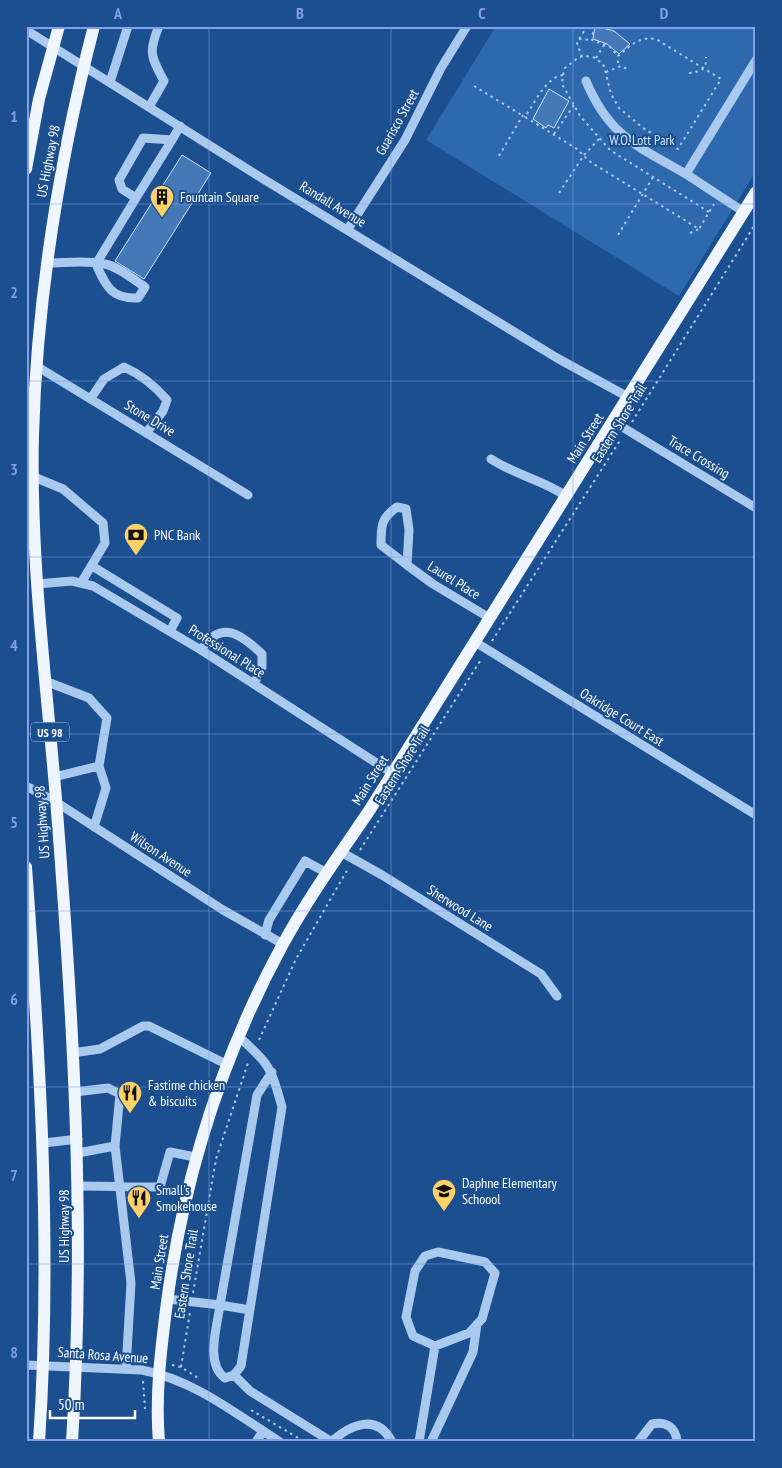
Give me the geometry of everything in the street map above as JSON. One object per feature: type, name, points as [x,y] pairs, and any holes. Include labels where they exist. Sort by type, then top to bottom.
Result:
[{"type":"main road","name":"US Highway 98","points":[[26,169],[39,100],[59,26]]},
{"type":"main road","name":"US Highway 98","points":[[72,1442],[77,1367],[78,1139],[56,802],[30,498],[34,477],[41,307],[46,263],[67,138],[94,26]]},
{"type":"main road","name":"Main Street","points":[[159,1442],[157,1414],[158,1373],[180,1222],[195,1158],[239,1037],[283,944],[326,873],[392,773],[475,642],[488,617],[614,422],[755,196]]},
{"type":"main road","name":"US Highway 98","points":[[26,867],[44,1144],[44,1365],[39,1442]]},
{"type":"street","points":[[110,82],[128,26]]},
{"type":"street","points":[[150,107],[164,81],[151,56],[152,44],[159,26]]},
{"type":"street","name":"Guarisco Street","points":[[348,228],[405,140],[441,68],[467,26]]},
{"type":"street","name":"Randall Avenue","points":[[26,30],[534,343],[628,397]]},
{"type":"street","points":[[686,174],[756,60]]},
{"type":"street","points":[[586,81],[596,104],[626,140],[686,174],[744,212]]},
{"type":"street","points":[[96,264],[180,126]]},
{"type":"street","points":[[136,198],[122,189],[119,180],[143,138],[172,140]]},
{"type":"street","points":[[46,263],[106,264],[145,287],[138,298],[127,298],[106,287],[96,264]]},
{"type":"street","name":"Stone Drive","points":[[38,367],[248,494]]},
{"type":"street","points":[[91,398],[104,379],[124,367],[154,384],[167,400],[163,411],[147,432]]},
{"type":"street","name":"Trace Crossing","points":[[614,422],[756,508]]},
{"type":"street","points":[[491,459],[510,471],[554,488],[566,496]]},
{"type":"street","points":[[34,477],[63,489],[103,523],[105,543],[81,583]]},
{"type":"street","name":"Laurel Place","points":[[407,565],[409,530],[406,508],[397,507],[388,513],[380,524],[381,544],[407,565],[433,584],[488,617]]},
{"type":"street","points":[[92,566],[177,618],[170,631]]},
{"type":"street","name":"Professional Place","points":[[37,584],[72,581],[93,586],[201,650],[392,773]]},
{"type":"street","points":[[201,650],[209,637],[219,634],[232,632],[245,638],[262,654],[262,667],[254,684]]},
{"type":"street","name":"Oakridge Court East","points":[[475,642],[756,814]]},
{"type":"street","points":[[45,681],[89,698],[107,718],[99,766],[106,788],[94,827]]},
{"type":"street","points":[[54,777],[99,766]]},
{"type":"street","name":"Wilson Avenue","points":[[26,786],[56,802],[223,910],[283,944]]},
{"type":"street","name":"Sherwood Lane","points":[[341,852],[541,974],[557,996]]},
{"type":"street","points":[[265,934],[269,920],[305,861],[326,873]]},
{"type":"street","points":[[72,1053],[100,1049],[143,1026],[149,1026],[228,1065]]},
{"type":"street","points":[[239,1037],[263,1058],[272,1072],[282,1107],[241,1366],[234,1375],[225,1378],[217,1373],[213,1364],[220,1305],[257,1095],[272,1072]]},
{"type":"street","points":[[75,1092],[108,1088],[120,1094],[115,1146],[131,1284],[126,1369]]},
{"type":"street","points":[[44,1144],[78,1139]]},
{"type":"street","points":[[78,1153],[115,1146]]},
{"type":"street","points":[[78,1186],[160,1187],[170,1152],[195,1158]]},
{"type":"street","points":[[438,1252],[485,1262],[495,1273],[482,1319],[468,1333],[435,1346],[412,1336],[406,1317],[415,1271],[425,1256],[438,1252]]},
{"type":"street","points":[[168,1299],[250,1310]]},
{"type":"street","points":[[431,1442],[473,1352],[476,1324]]},
{"type":"street","points":[[418,1442],[435,1346]]},
{"type":"street","name":"Santa Rosa Avenue","points":[[26,1365],[126,1369],[158,1373],[194,1387],[280,1442]]},
{"type":"street","points":[[234,1375],[250,1391],[332,1442],[344,1430],[362,1424],[377,1426],[387,1433],[392,1442]]},
{"type":"street","points":[[638,1442],[652,1424],[660,1422],[672,1428],[676,1434],[676,1442]]},
{"type":"street","points":[[256,1442],[263,1431]]},
{"type":"path","points":[[582,56],[577,43],[587,26]]},
{"type":"path","points":[[592,40],[594,26]]},
{"type":"path","points":[[618,56],[637,41],[649,38],[656,39],[721,80],[678,149],[643,128],[619,108],[611,94],[604,66],[596,58],[582,56],[571,62],[565,68],[562,84],[574,105],[599,139],[610,150],[709,212]]},
{"type":"path","points":[[579,40],[592,40],[605,44],[618,56],[618,67]]},
{"type":"path","points":[[596,58],[605,44]]},
{"type":"path","points":[[689,73],[700,72],[704,68],[706,57]]},
{"type":"path","points":[[606,72],[621,66],[629,70]]},
{"type":"path","points":[[499,156],[524,116],[550,82],[557,76],[563,75]]},
{"type":"path","points":[[474,86],[554,135],[584,155],[589,161],[699,229]]},
{"type":"path","points":[[554,135],[574,105]]},
{"type":"path","points":[[559,193],[584,155],[599,139]]},
{"type":"path","points":[[618,236],[653,178]]},
{"type":"path","points":[[690,233],[699,229],[719,196]]},
{"type":"path","name":"Eastern Shore Trail","points":[[181,1367],[216,1159],[254,1050],[296,959],[354,859],[627,430],[756,223]]},
{"type":"path","points":[[142,1370],[145,1412]]},
{"type":"green space","name":"W.O. Lott Park","points":[[496,26],[756,26],[756,171],[679,296],[426,140]]},
{"type":"building","points":[[595,26],[614,31],[630,44],[619,54],[607,44],[593,39]]},
{"type":"building","points":[[549,89],[569,101],[554,128],[548,125],[546,128],[533,119]]},
{"type":"building","name":"Fountain Square","points":[[182,155],[211,173],[144,279],[115,261]]},
{"type":"place","name":"Fountain Square","points":[[162,218]]},
{"type":"place","name":"PNC Bank","points":[[136,556]]},
{"type":"place","name":"Fastime chicken & biscuits","points":[[130,1114]]},
{"type":"place","name":"Daphne Elementary Schoool","points":[[444,1212]]},
{"type":"place","name":"Small's Smokehouse","points":[[139,1219]]}]
